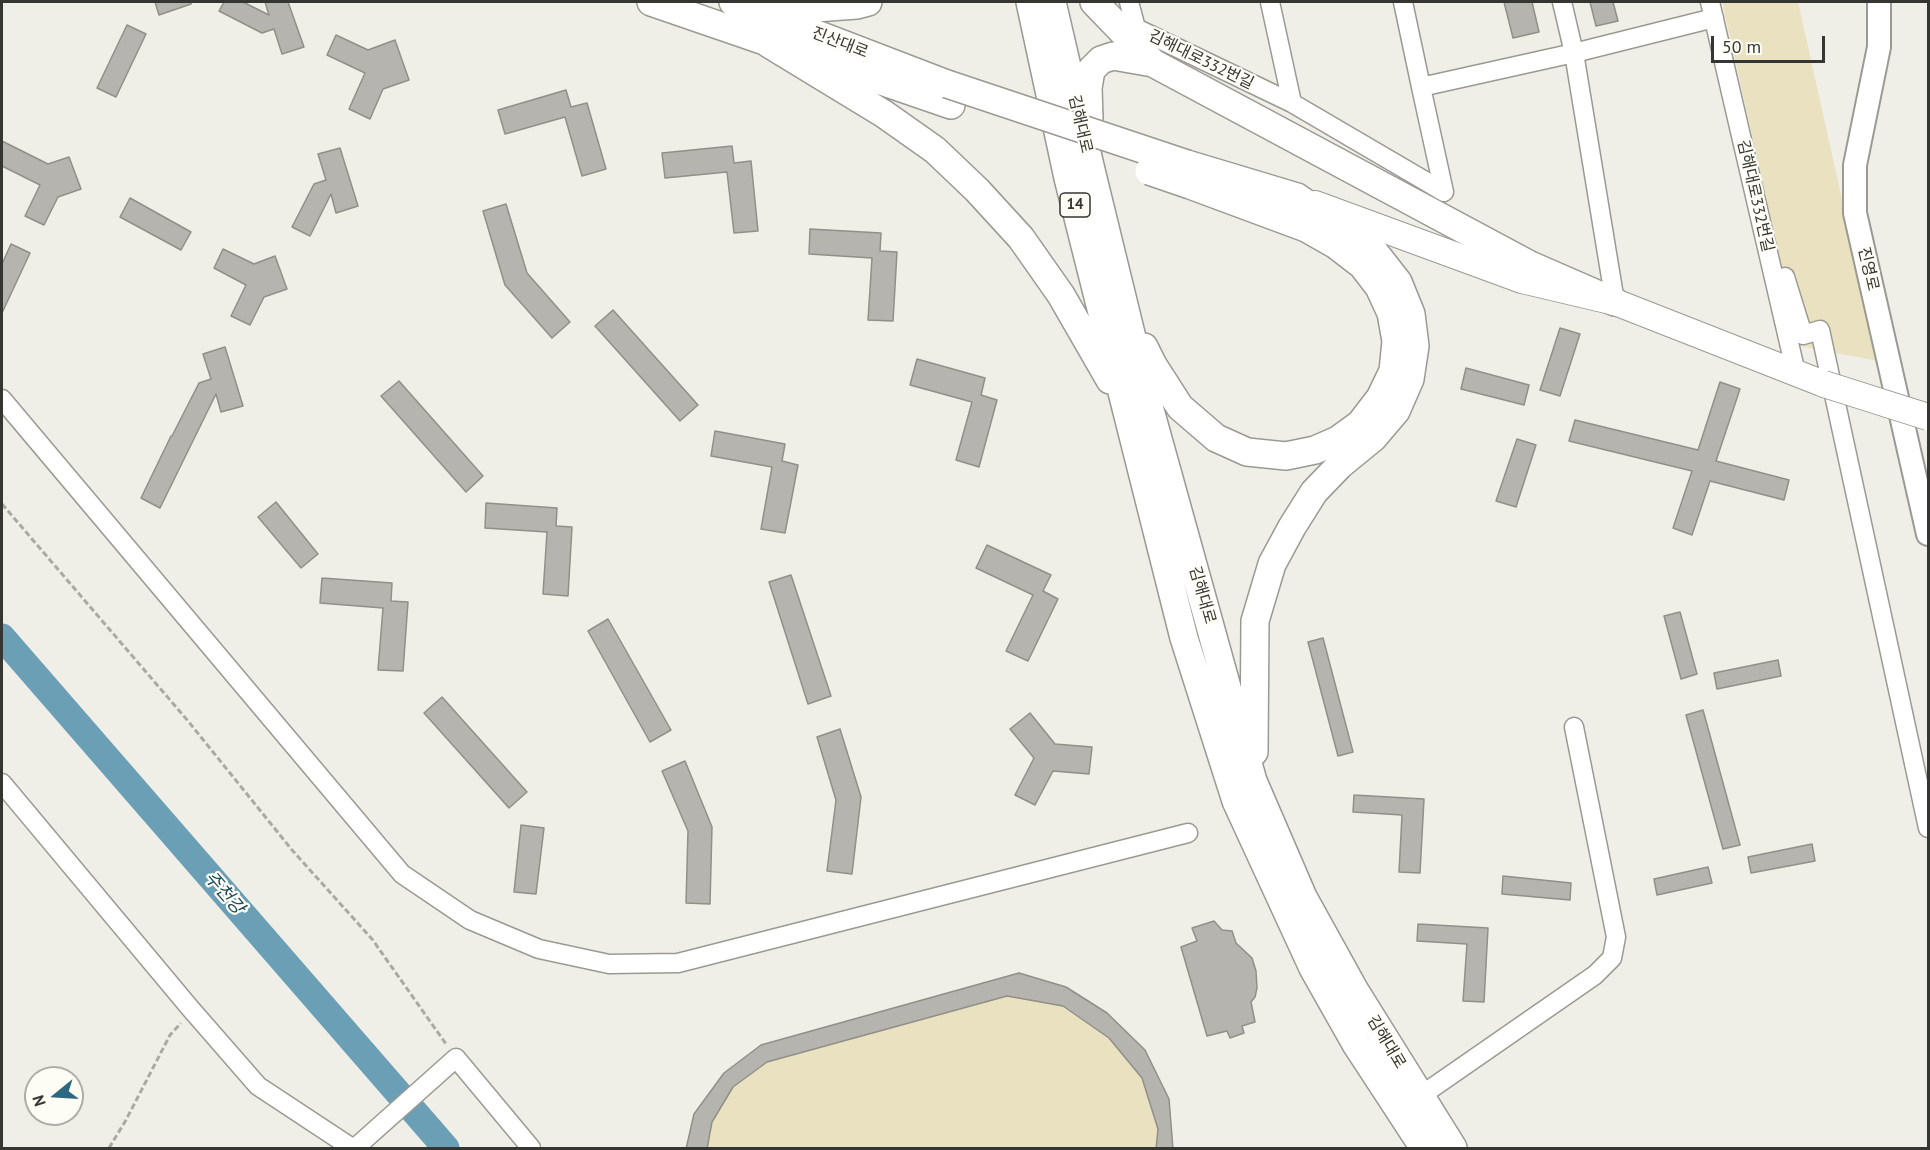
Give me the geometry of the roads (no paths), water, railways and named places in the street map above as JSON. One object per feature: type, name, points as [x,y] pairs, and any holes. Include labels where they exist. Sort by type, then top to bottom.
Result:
[{"type":"main road","points":[[651,2],[769,44],[949,94],[1188,174],[1306,228],[1336,245],[1362,265],[1378,287],[1391,313],[1396,341],[1392,371],[1380,398],[1360,424],[1338,440],[1315,450],[1286,456],[1247,452],[1215,438],[1180,407],[1153,365],[1127,315]]},
{"type":"main road","name":"진산대로","points":[[733,2],[949,94]]},
{"type":"main road","points":[[770,2],[815,8],[868,2]]},
{"type":"main road","name":"김해대로","points":[[1030,2],[1068,178],[1184,638],[1236,801],[1313,968],[1356,1044],[1424,1149]]},
{"type":"main road","name":"김해대로","points":[[1052,2],[1090,170],[1147,399],[1253,781],[1303,897],[1355,991],[1453,1149]]},
{"type":"main road","points":[[1094,2],[1153,63],[1530,265],[1615,302],[1824,384],[1929,417]]},
{"type":"main road","points":[[769,44],[892,120],[935,150],[977,190],[1021,238],[1061,295],[1126,408]]},
{"type":"main road","points":[[1090,170],[1088,88],[1091,70],[1101,60],[1113,56],[1153,63]]},
{"type":"main road","points":[[1188,174],[1297,197],[1522,280],[1615,302]]},
{"type":"main road","points":[[1253,781],[1255,621],[1272,564],[1314,492],[1340,465],[1373,438],[1396,411],[1410,379],[1415,346],[1411,314],[1398,282],[1373,250],[1297,197]]},
{"type":"street","name":"김해대로332번길","points":[[1129,2],[1136,28],[1292,103],[1444,192],[1403,2]]},
{"type":"street","points":[[1270,2],[1292,103]]},
{"type":"street","points":[[1562,2],[1574,53],[1615,302]]},
{"type":"street","name":"진영로","points":[[1879,2],[1880,47],[1855,165],[1855,213],[1929,534]]},
{"type":"street","name":"김해대로332번길","points":[[1421,87],[1574,53],[1712,10],[1796,373]]},
{"type":"street","points":[[1774,281],[1785,277],[1803,335],[1820,330],[1929,828]]},
{"type":"street","points":[[2,399],[402,874],[470,920],[539,949],[609,964],[678,963],[1188,833]]},
{"type":"street","points":[[1419,1097],[1595,975],[1612,958],[1616,937],[1574,727]]},
{"type":"street","points":[[2,783],[258,1086],[356,1147],[452,1063],[531,1149]]},
{"type":"waterway","name":"주천강","points":[[2,637],[446,1148]]}]
